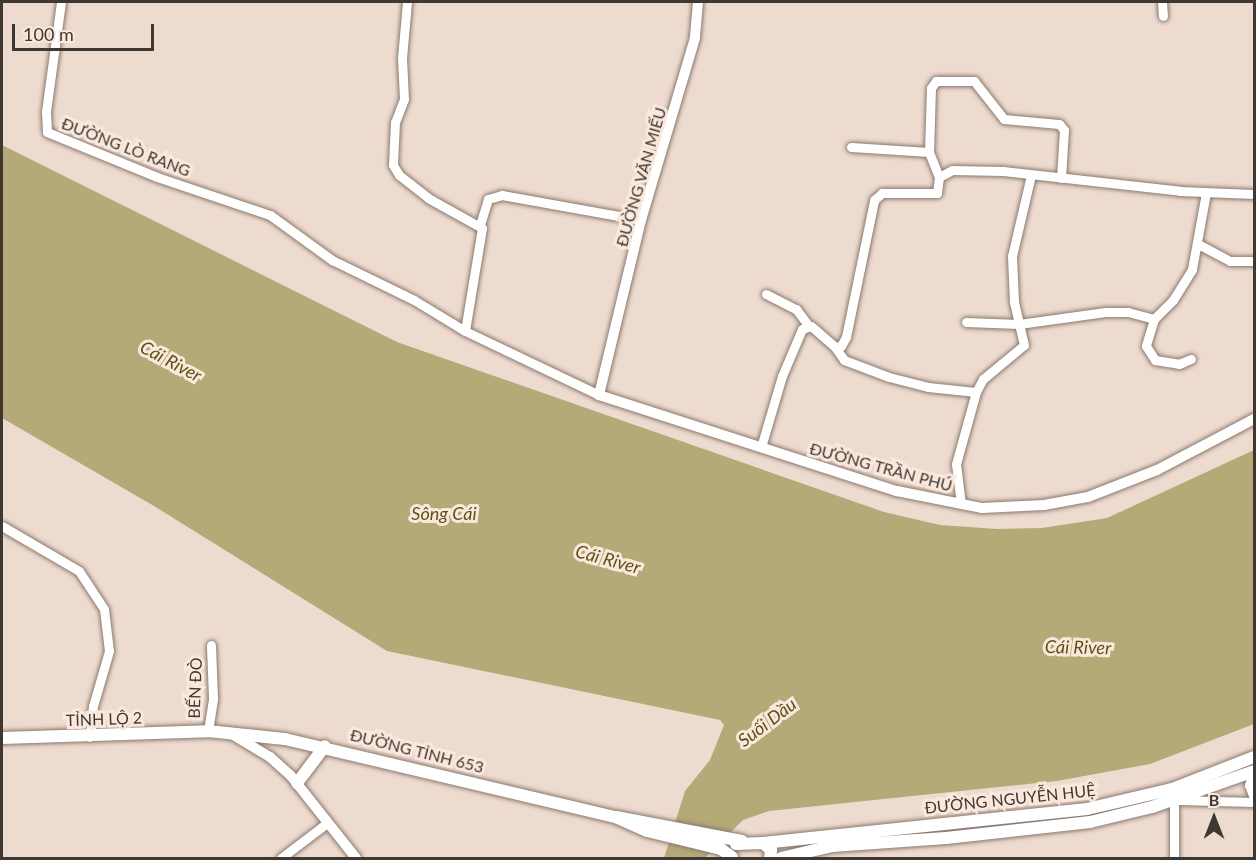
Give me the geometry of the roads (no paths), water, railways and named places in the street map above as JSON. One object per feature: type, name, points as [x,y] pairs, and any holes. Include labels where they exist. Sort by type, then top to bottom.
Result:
[{"type":"main road","name":"TỈNH LỘ 2","points":[[2,738],[90,737],[208,731]]},
{"type":"main road","name":"ĐƯỜNG TỈNH 653","points":[[208,731],[230,732],[325,746],[716,842],[742,841]]},
{"type":"main road","points":[[297,783],[325,746]]},
{"type":"main road","name":"ĐƯỜNG NGUYỄN HUỆ","points":[[742,841],[763,843],[1087,809],[1174,794],[1254,757]]},
{"type":"main road","name":"ĐƯỜNG NGUYỄN HUỆ","points":[[781,858],[832,846],[946,838],[1090,822],[1254,771]]},
{"type":"main road","points":[[944,824],[946,838]]},
{"type":"main road","points":[[732,858],[733,846],[742,841]]},
{"type":"main road","name":"ĐƯỜNG TỈNH 653","points":[[716,842],[732,858]]},
{"type":"main road","points":[[763,843],[771,850],[770,858]]},
{"type":"street","name":"ĐƯỜNG LÒ RANG","points":[[62,2],[46,112],[47,132],[157,177],[255,209],[283,222],[332,260],[414,300],[465,331]]},
{"type":"street","points":[[407,2],[402,71],[405,93],[395,122],[394,170],[437,204],[480,225]]},
{"type":"street","name":"ĐƯỜNG VĂN MIẾU","points":[[599,395],[641,220],[696,38],[698,2]]},
{"type":"street","points":[[1162,2],[1163,16]]},
{"type":"street","points":[[835,347],[841,346],[846,337],[874,200],[882,193],[934,194],[939,190],[939,177],[929,152],[932,84],[942,79],[970,79],[1004,119],[1055,122],[1062,126],[1061,178]]},
{"type":"street","points":[[851,147],[929,152]]},
{"type":"street","points":[[939,177],[952,170],[967,170],[1206,193],[1254,194]]},
{"type":"street","points":[[961,504],[956,464],[976,392],[991,371],[1023,349],[1012,256],[1031,175]]},
{"type":"street","points":[[1191,359],[1179,364],[1155,360],[1146,346],[1154,319],[1173,300],[1186,279],[1198,244],[1206,193]]},
{"type":"street","points":[[599,395],[465,331],[482,245],[480,225],[488,200],[502,195],[641,220]]},
{"type":"street","points":[[1198,244],[1230,261],[1254,261]]},
{"type":"street","points":[[766,294],[796,309],[808,325],[835,347],[844,360],[889,377],[928,387],[976,392]]},
{"type":"street","points":[[966,322],[1019,324],[1105,312],[1154,319]]},
{"type":"street","points":[[761,447],[782,376],[802,329],[808,325]]},
{"type":"street","name":"ĐƯỜNG TRẦN PHÚ","points":[[599,395],[897,491],[961,504],[1005,508],[1088,497],[1156,470],[1254,419]]},
{"type":"street","points":[[2,526],[79,571],[104,609],[109,651],[93,706],[90,737]]},
{"type":"street","name":"BẾN ĐÒ","points":[[208,731],[213,698],[211,645]]},
{"type":"street","points":[[230,732],[270,757],[297,783],[356,858]]},
{"type":"street","points":[[1174,858],[1174,794],[1254,800],[1249,785],[1254,771]]},
{"type":"street","points":[[281,858],[327,823]]},
{"type":"water","name":"Sông Cái","points":[[2,145],[397,342],[884,512],[940,525],[997,529],[1042,528],[1107,518],[1254,450],[1254,724],[1150,764],[1057,781],[769,811],[743,820],[705,858],[664,858],[685,791],[710,760],[724,725],[720,720],[387,651],[154,506],[2,418]]},
{"type":"water label","name":"Cái River","points":[[171,361]]},
{"type":"water label","name":"Cái River","points":[[608,559]]},
{"type":"water label","name":"Cái River","points":[[1078,647]]},
{"type":"water label","name":"Suối Dầu","points":[[767,722]]}]
